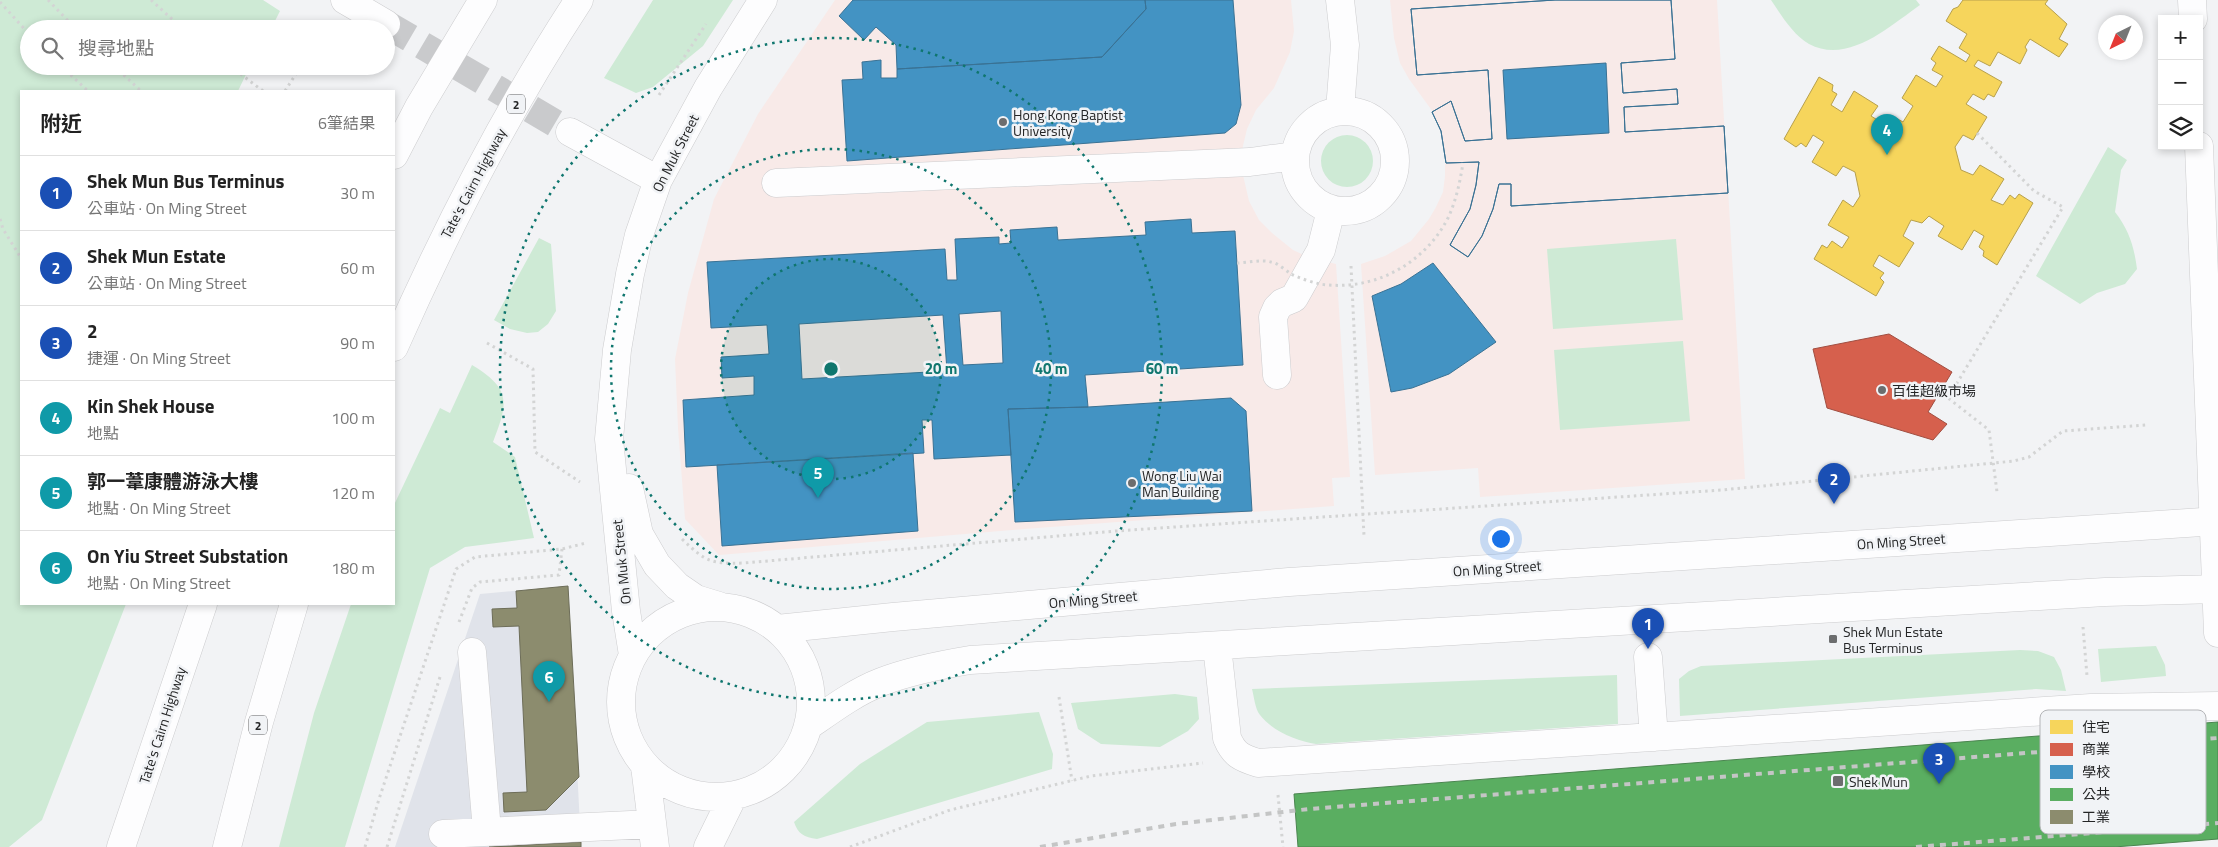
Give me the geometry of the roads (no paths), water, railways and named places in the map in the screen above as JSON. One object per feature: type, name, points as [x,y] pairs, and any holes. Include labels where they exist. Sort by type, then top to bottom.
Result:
[{"type":"main road","points":[[345,0],[379,20]]},
{"type":"main road","points":[[395,152],[419,107],[483,0]]},
{"type":"main road","name":"Tate's Cairn Highway","points":[[395,345],[458,210],[528,82],[579,0]]},
{"type":"main road","name":"On Muk Street","points":[[633,655],[626,611],[608,439],[617,350],[639,235],[658,180],[708,88],[764,0]]},
{"type":"main road","points":[[1340,0],[1345,45],[1340,110]]},
{"type":"main road","points":[[2192,0],[2193,15]]},
{"type":"main road","points":[[1340,110],[1356,111],[1371,117],[1384,128],[1392,141],[1396,157],[1395,173],[1388,188],[1378,200],[1364,208],[1348,211],[1331,210],[1315,202],[1303,189],[1296,173],[1294,156],[1298,139],[1309,124],[1323,114],[1340,110]]},
{"type":"main road","points":[[570,132],[658,180]]},
{"type":"main road","points":[[2199,150],[2204,316],[2216,521],[2218,633]]},
{"type":"main road","points":[[776,183],[1250,162],[1294,156]]},
{"type":"main road","points":[[1277,375],[1273,317],[1277,308],[1282,303],[1294,298],[1321,250],[1331,210]]},
{"type":"main road","name":"On Muk Street","points":[[617,350],[620,429],[627,477],[639,534],[657,565],[676,586],[696,599],[730,609]]},
{"type":"main road","name":"On Ming Street","points":[[777,630],[893,617],[1289,582],[2216,521]]},
{"type":"main road","points":[[808,726],[831,710],[880,682],[932,667],[970,660],[2105,592],[2217,589]]},
{"type":"main road","name":"Tate's Cairn Highway","points":[[121,847],[203,605]]},
{"type":"main road","name":"2","points":[[227,847],[259,722],[294,605]]},
{"type":"main road","points":[[704,608],[730,609],[760,619],[777,630],[795,649],[806,673],[811,700],[808,726],[797,754],[776,777],[756,789],[733,796],[710,798],[685,792],[663,782],[645,766],[629,740],[622,712],[623,682],[633,655],[646,637],[663,623],[683,613],[704,608]]},
{"type":"main road","points":[[1217,646],[1227,738],[1232,750],[1243,758],[1258,764],[2040,711]]},
{"type":"main road","points":[[472,652],[477,837]]},
{"type":"main road","points":[[1648,657],[1654,736]]},
{"type":"main road","points":[[2059,710],[2218,706]]},
{"type":"main road","points":[[444,834],[477,837],[654,835],[645,766]]},
{"type":"main road","points":[[708,847],[733,796]]},
{"type":"tunnel","points":[[395,29],[570,132]]},
{"type":"railway","points":[[2206,739],[2218,738]]},
{"type":"railway","points":[[1040,847],[1176,824],[1309,809],[2040,752]]},
{"type":"railway","points":[[2206,824],[2218,823]]},
{"type":"railway","points":[[1916,847],[2080,834]]},
{"type":"place","name":"Hong Kong Baptist University","points":[[1003,122]]},
{"type":"place","name":"Kin Shek House","points":[[1887,155]]},
{"type":"place","name":"百佳超級市場","points":[[1882,390]]},
{"type":"place","name":"Wong Liu Wai Man Building","points":[[1132,483]]},
{"type":"place","name":"郭一葦康體游泳大樓","points":[[818,498]]},
{"type":"place","name":"Shek Mun Estate","points":[[1834,504]]},
{"type":"place","name":"Shek Mun Estate Bus Terminus","points":[[1833,639]]},
{"type":"place","name":"Shek Mun Bus Terminus","points":[[1648,649]]},
{"type":"place","name":"On Yiu Street Substation","points":[[549,702]]},
{"type":"place","name":"Shek Mun","points":[[1838,781]]},
{"type":"place","name":"2","points":[[1939,784]]}]
